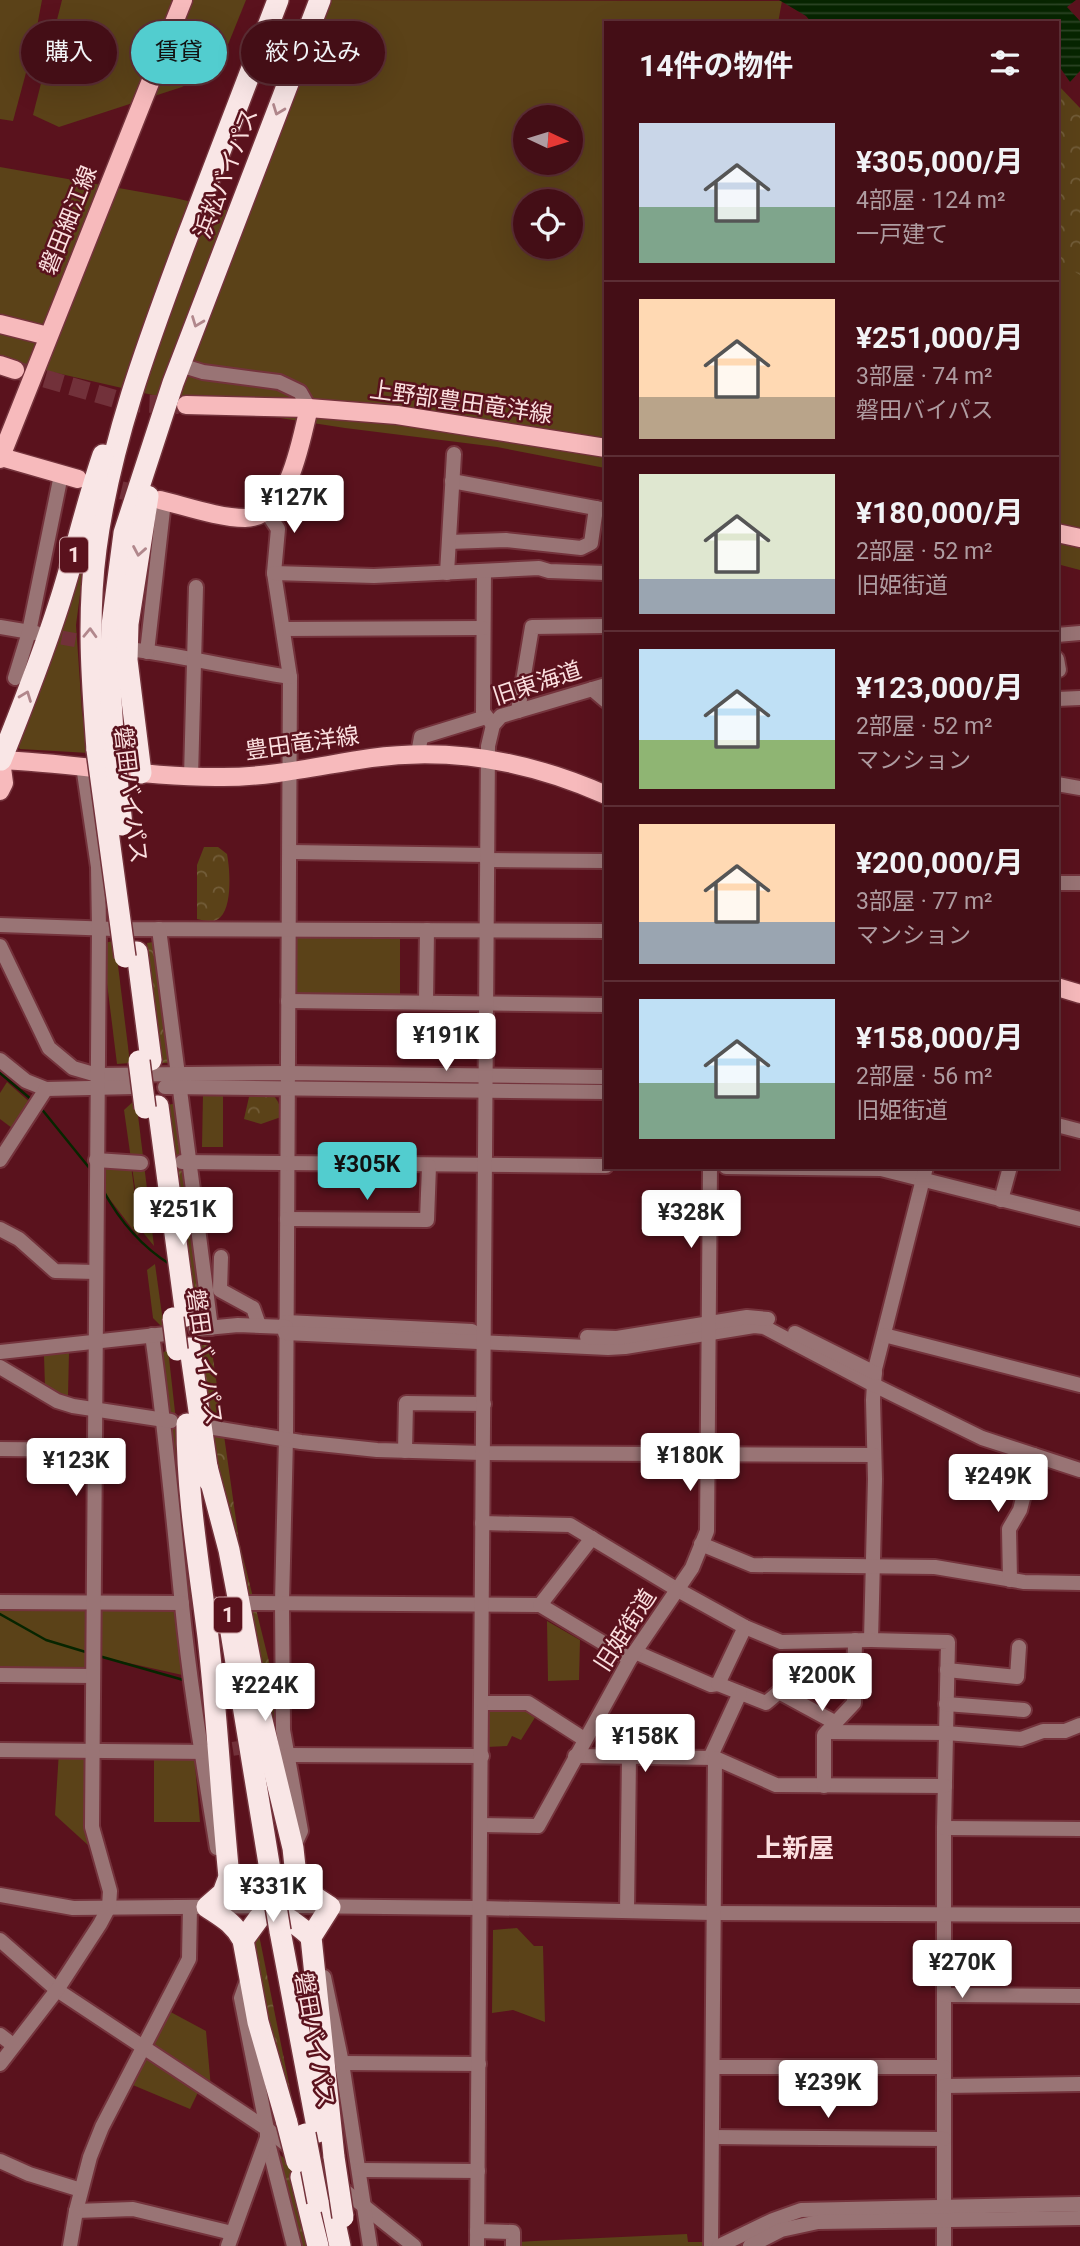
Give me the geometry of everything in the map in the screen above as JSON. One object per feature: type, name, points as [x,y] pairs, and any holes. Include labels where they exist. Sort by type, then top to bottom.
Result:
[{"type":"highway","name":"浜松バイパス","points":[[145,349],[278,0]]},
{"type":"highway","name":"浜松バイパス","points":[[180,365],[320,0]]},
{"type":"highway","name":"磐田バイパス","points":[[145,349],[115,456],[95,550],[90,652],[106,750],[145,1060],[165,1092],[181,1332],[206,1467],[265,1882]]},
{"type":"highway","name":"1","points":[[0,760],[25,700],[59,604],[89,495],[123,391],[145,349]]},
{"type":"highway","name":"磐田バイパス","points":[[106,750],[112,625],[124,533],[180,365]]},
{"type":"highway","name":"1","points":[[141,774],[128,671],[128,624],[146,507],[180,365]]},
{"type":"highway","name":"磐田バイパス","points":[[181,1332],[175,1421],[274,1931],[328,2153]]},
{"type":"highway","points":[[175,1421],[187,1469],[208,1636],[228,1868],[223,1893],[199,1907]]},
{"type":"highway","points":[[206,1467],[229,1550],[260,1712],[293,1847],[296,1876],[304,1890],[330,1907],[312,1946],[331,2207],[348,2246]]},
{"type":"highway","points":[[228,1868],[256,1901],[272,1907],[312,1946]]},
{"type":"highway","points":[[243,1940],[259,1918],[285,1895],[296,1876]]},
{"type":"highway","points":[[199,1907],[228,1920],[243,1940],[248,1976],[282,2131],[301,2177],[318,2246]]},
{"type":"highway","name":"磐田バイパス","points":[[274,1931],[282,2131],[331,2207],[340,2246]]},
{"type":"highway","name":"磐田バイパス","points":[[327,2246],[331,2207]]},
{"type":"main road","name":"磐田細江線","points":[[0,458],[183,0]]},
{"type":"main road","points":[[0,324],[50,330]]},
{"type":"main road","name":"上野部豊田竜洋線","points":[[186,405],[309,408],[409,417],[604,448]]},
{"type":"main road","points":[[162,500],[248,518],[266,511],[284,493],[309,408]]},
{"type":"main road","points":[[0,458],[69,477]]},
{"type":"main road","points":[[1059,533],[1080,538]]},
{"type":"main road","name":"豊田竜洋線","points":[[0,760],[191,777],[288,773],[418,754],[488,759],[545,771],[604,794]]},
{"type":"main road","points":[[0,760],[4,783],[0,791]]},
{"type":"main road","points":[[1059,988],[1080,994]]},
{"type":"street","points":[[180,365],[203,372],[279,382],[300,392],[309,408]]},
{"type":"street","points":[[447,573],[454,454]]},
{"type":"street","points":[[15,678],[33,633],[69,477]]},
{"type":"street","points":[[449,542],[506,540],[581,548],[591,543],[601,509],[452,481]]},
{"type":"street","points":[[162,500],[142,651],[195,658],[228,667],[290,677]]},
{"type":"street","points":[[266,511],[278,529],[274,573],[290,677],[282,1746],[301,1831],[293,1847]]},
{"type":"street","points":[[274,573],[373,576],[539,568],[550,571],[604,573]]},
{"type":"street","points":[[484,571],[483,712],[489,721],[489,734],[477,2239],[513,2232],[513,2246]]},
{"type":"street","points":[[191,777],[196,587]]},
{"type":"street","points":[[517,711],[532,627],[604,626]]},
{"type":"street","points":[[0,627],[33,633]]},
{"type":"street","points":[[283,629],[484,628]]},
{"type":"street","points":[[1059,635],[1080,633]]},
{"type":"street","name":"旧東海道","points":[[418,754],[421,737],[489,721],[602,685]]},
{"type":"street","points":[[1059,699],[1080,698]]},
{"type":"street","points":[[0,2064],[57,1990],[100,1924],[108,1908],[110,1891],[92,1827],[99,928],[98,867],[83,766]]},
{"type":"street","points":[[1059,784],[1080,788]]},
{"type":"street","points":[[290,852],[604,861]]},
{"type":"street","points":[[1059,883],[1079,883],[1080,867]]},
{"type":"street","points":[[0,925],[159,929],[604,931]]},
{"type":"street","points":[[159,929],[165,1092],[185,1162],[181,1332],[175,1421],[182,1603],[217,1848],[228,1868]]},
{"type":"street","points":[[426,1002],[427,930]]},
{"type":"street","points":[[0,946],[49,1048],[73,1068],[97,1081],[134,1087]]},
{"type":"street","points":[[288,1001],[604,1004]]},
{"type":"street","points":[[0,1060],[26,1081],[46,1089],[97,1081],[165,1092],[604,1077]]},
{"type":"street","points":[[165,1092],[286,1073],[604,1092]]},
{"type":"street","points":[[0,1160],[46,1089]]},
{"type":"street","points":[[1059,1126],[1080,1131]]},
{"type":"street","points":[[96,1160],[141,1163]]},
{"type":"street","points":[[185,1162],[604,1166]]},
{"type":"street","points":[[287,1219],[427,1220],[429,1166]]},
{"type":"street","points":[[710,1169],[708,1454],[704,1538],[752,1565],[935,1567],[1010,1580],[1080,1583]]},
{"type":"street","points":[[881,1169],[925,1174],[1001,1200],[1080,1219]]},
{"type":"street","points":[[1001,1200],[1009,1169]]},
{"type":"street","points":[[871,1640],[874,1379],[925,1174]]},
{"type":"street","points":[[0,1229],[19,1239],[55,1271],[96,1272]]},
{"type":"street","points":[[221,1257],[219,1290],[253,1308],[259,1325]]},
{"type":"street","points":[[0,1352],[259,1325],[625,1347],[707,1329],[764,1327],[874,1379],[982,1438],[1080,1470]]},
{"type":"street","points":[[884,1335],[1080,1385]]},
{"type":"street","points":[[0,1367],[57,1401],[73,1406],[175,1421]]},
{"type":"street","points":[[405,1451],[406,1403],[484,1404]]},
{"type":"street","points":[[214,1428],[301,1442],[405,1451],[874,1455]]},
{"type":"street","points":[[0,1449],[94,1450]]},
{"type":"street","points":[[1010,1580],[1009,1529],[1020,1510],[1034,1455]]},
{"type":"street","points":[[482,1523],[570,1525],[678,1590],[746,1627],[781,1642],[948,1642],[944,1828],[944,2246]]},
{"type":"street","points":[[540,1605],[592,1538]]},
{"type":"street","name":"旧姫街道","points":[[481,1825],[538,1826],[633,1655],[692,1568],[704,1538]]},
{"type":"street","points":[[0,1602],[182,1603]]},
{"type":"street","points":[[247,1603],[540,1605],[633,1655],[711,1685],[718,1684],[766,1703],[779,1692],[832,1727],[1021,1739],[1043,1731],[1065,1731],[1080,1725]]},
{"type":"street","points":[[718,1684],[746,1627]]},
{"type":"street","points":[[824,1786],[824,1735],[854,1703],[855,1640]]},
{"type":"street","points":[[947,1670],[1017,1677],[1019,1647]]},
{"type":"street","points":[[0,1675],[93,1675]]},
{"type":"street","points":[[711,2246],[712,1758],[740,1693]]},
{"type":"street","points":[[482,1703],[528,1703],[584,1739]]},
{"type":"street","points":[[946,1704],[1024,1710]]},
{"type":"street","points":[[282,1746],[482,1756]]},
{"type":"street","points":[[0,1750],[205,1753]]},
{"type":"street","points":[[575,1756],[712,1758],[776,1786],[945,1786]]},
{"type":"street","points":[[627,1911],[629,1757]]},
{"type":"street","points":[[944,1828],[1080,1829]]},
{"type":"street","points":[[0,1895],[73,1908],[330,1907],[712,1913],[1080,1914]]},
{"type":"street","points":[[69,2246],[81,2190],[102,2127],[189,1959],[199,1907]]},
{"type":"street","points":[[0,1940],[57,1990],[142,2048],[282,2131],[414,2246]]},
{"type":"street","points":[[312,1946],[323,1971],[342,2063],[370,2246]]},
{"type":"street","points":[[944,1995],[1080,1996]]},
{"type":"street","points":[[0,2035],[13,2045]]},
{"type":"street","points":[[342,2063],[479,2064]]},
{"type":"street","points":[[713,2067],[944,2067]]},
{"type":"street","points":[[944,2086],[1080,2084]]},
{"type":"street","points":[[76,2211],[133,2209],[230,2240],[282,2131]]},
{"type":"street","points":[[282,2131],[294,2246]]},
{"type":"street","points":[[712,2137],[944,2139]]},
{"type":"street","points":[[0,2161],[29,2174],[81,2190]]},
{"type":"street","points":[[360,2170],[478,2171]]},
{"type":"street","points":[[719,2246],[773,2220],[802,2210],[1080,2204]]},
{"type":"street","points":[[750,2246],[781,2230],[808,2223],[1080,2218]]},
{"type":"green space","points":[[0,0],[42,0],[38,21],[21,21],[23,84],[13,121],[0,119]]},
{"type":"green space","points":[[62,0],[246,0],[227,47],[227,21],[131,21],[131,84],[187,84],[59,127],[33,115],[41,84],[117,84],[117,21],[57,21]]},
{"type":"green space","points":[[320,0],[782,1],[778,21],[604,21],[604,468],[497,447],[345,428],[196,405],[0,360],[0,167],[175,198],[238,213],[288,84],[385,84],[385,21],[312,21]]},
{"type":"green space","points":[[1059,86],[1080,108],[1080,275],[1059,262]]},
{"type":"green space","points":[[1059,260],[1080,273],[1080,570],[1059,565]]},
{"type":"green space","points":[[89,526],[76,625],[82,712],[89,753],[20,749],[16,745]]},
{"type":"green space","points":[[204,847],[218,847],[227,854],[228,861],[228,902],[225,911],[214,921],[197,919],[197,865]]},
{"type":"green space","points":[[294,929],[400,934],[400,1002],[288,1001]]},
{"type":"green space","points":[[115,941],[130,1063],[117,1064],[102,943]]},
{"type":"green space","points":[[160,941],[176,1063],[162,1063],[147,943]]},
{"type":"green space","points":[[7,1082],[33,1105],[16,1131],[0,1119],[0,1093]]},
{"type":"green space","points":[[267,1089],[278,1102],[281,1117],[261,1124],[244,1119],[249,1097]]},
{"type":"green space","points":[[203,1093],[223,1093],[223,1147],[202,1147]]},
{"type":"green space","points":[[136,1099],[154,1246],[141,1230],[124,1110]]},
{"type":"green space","points":[[181,1102],[209,1314],[193,1317],[168,1105]]},
{"type":"green space","points":[[102,1165],[131,1166],[140,1233],[137,1235],[102,1189]]},
{"type":"green space","points":[[155,1264],[164,1329],[153,1318],[147,1270]]},
{"type":"green space","points":[[211,1344],[239,1541],[283,1718],[285,1740],[274,1738],[240,1608],[198,1346]]},
{"type":"green space","points":[[168,1349],[196,1600],[184,1598],[156,1358]]},
{"type":"green space","points":[[69,1352],[68,1396],[45,1388],[44,1355]]},
{"type":"green space","points":[[0,1602],[90,1602],[93,1676],[0,1675]]},
{"type":"green space","points":[[93,1602],[182,1606],[187,1676],[97,1656]]},
{"type":"green space","points":[[547,1621],[580,1640],[579,1680],[548,1681]]},
{"type":"green space","points":[[486,1703],[539,1711],[521,1740],[512,1736],[507,1746],[487,1747]]},
{"type":"green space","points":[[59,1751],[93,1752],[100,1856],[55,1815]]},
{"type":"green space","points":[[154,1753],[194,1753],[200,1822],[154,1822]]},
{"type":"green space","points":[[517,1928],[534,1946],[543,1946],[545,2022],[513,2010],[492,2013],[493,1930]]},
{"type":"green space","points":[[258,1930],[293,2104],[287,2102],[250,1943]]},
{"type":"green space","points":[[165,2009],[206,2031],[211,2088],[147,2047]]},
{"type":"green space","points":[[144,2049],[201,2086],[190,2109],[128,2083]]},
{"type":"green space","points":[[270,2149],[292,2163],[312,2246],[294,2246]]},
{"type":"green space","points":[[687,2234],[688,2242],[703,2242],[702,2246],[517,2246],[518,2242]]},
{"type":"shaded area","points":[[779,0],[1076,0],[1067,7],[1080,21],[1080,71],[1070,82],[1059,66],[1059,21],[810,21]]},
{"type":"waterway","points":[[19,1001],[37,1039]]},
{"type":"waterway","points":[[0,1073],[32,1100]]},
{"type":"waterway","points":[[238,1081],[284,1080]]},
{"type":"waterway","points":[[40,1107],[91,1170]]},
{"type":"waterway","points":[[103,1190],[132,1232],[150,1250],[171,1265]]},
{"type":"waterway","points":[[0,1614],[46,1640],[89,1653]]},
{"type":"waterway","points":[[99,1656],[187,1681]]},
{"type":"tunnel","points":[[19,371],[129,403],[179,405]]},
{"type":"tunnel","points":[[95,484],[150,497]]},
{"type":"tunnel","points":[[41,634],[97,644]]},
{"type":"tunnel","points":[[182,1603],[247,1603]]},
{"type":"tunnel","points":[[212,1752],[258,1745]]},
{"type":"district","name":"上新屋","points":[[795,1848]]}]
